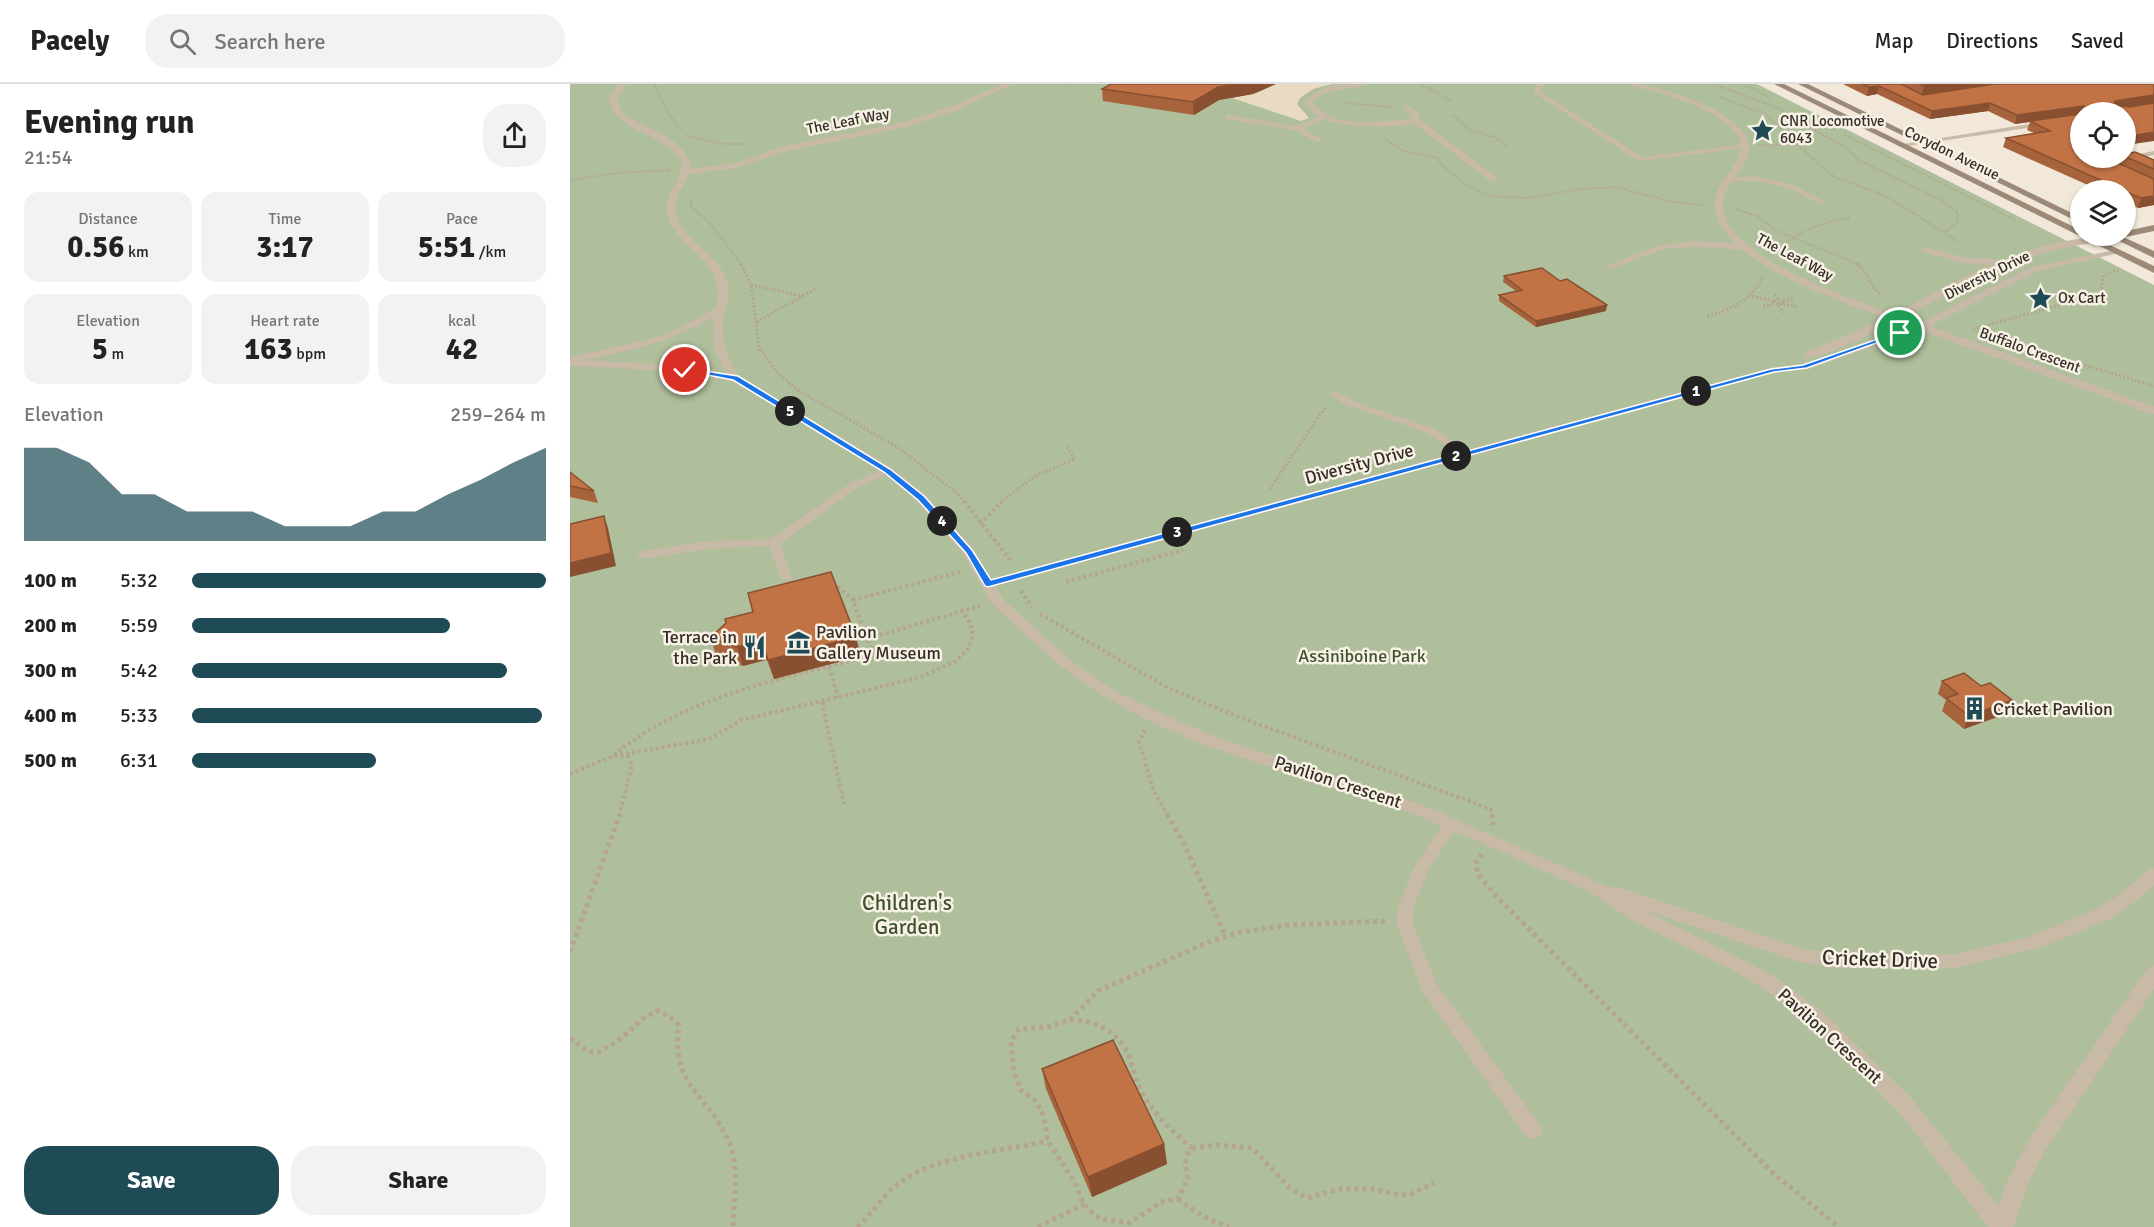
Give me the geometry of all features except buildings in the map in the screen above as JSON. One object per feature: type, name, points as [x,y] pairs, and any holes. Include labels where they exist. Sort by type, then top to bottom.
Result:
[{"type":"main road","name":"Corydon Avenue","points":[[1778,84],[2070,228]]},
{"type":"main road","name":"Corydon Avenue","points":[[1802,84],[2070,215]]},
{"type":"main road","points":[[2136,232],[2154,228]]},
{"type":"main road","points":[[2116,251],[2154,244]]},
{"type":"main road","points":[[2106,246],[2154,270]]},
{"type":"main road","points":[[2137,247],[2154,255]]},
{"type":"street","points":[[622,84],[613,98],[619,115],[665,139],[683,154],[687,170]]},
{"type":"street","name":"The Leaf Way","points":[[687,170],[736,165],[781,150],[907,124],[958,107],[1009,84]]},
{"type":"street","points":[[1363,84],[1332,89],[1311,99],[1309,103],[1311,108],[1326,117],[1361,123],[1415,120]]},
{"type":"street","points":[[1634,84],[1671,94],[1710,111],[1731,125],[1743,138],[1745,145]]},
{"type":"street","points":[[1901,144],[2070,120]]},
{"type":"street","name":"The Leaf Way","points":[[1745,145],[1745,153],[1726,180],[1718,198],[1719,212],[1734,236],[1745,247],[1770,263],[1812,285],[1896,318]]},
{"type":"street","name":"Pavilion Crescent","points":[[687,170],[673,198],[671,212],[677,225],[722,279],[724,296],[720,310],[717,347],[725,365],[735,378],[887,470],[921,498],[980,567],[998,601],[1064,662],[1107,693],[1215,743],[1328,778],[1451,823],[1596,887],[1643,918],[1770,982],[1815,1017],[1905,1105],[2002,1227]]},
{"type":"street","name":"Diversity Drive","points":[[988,584],[1773,370],[1896,318],[2003,263],[2070,243]]},
{"type":"street","name":"Diversity Drive","points":[[1773,370],[1804,367],[1863,348],[1920,326],[2028,272],[2055,263],[2116,251]]},
{"type":"street","points":[[570,362],[653,342],[696,324],[720,310]]},
{"type":"street","name":"Buffalo Crescent","points":[[1896,318],[2154,411]]},
{"type":"street","points":[[570,362],[670,368],[735,378]]},
{"type":"street","name":"Cricket Drive","points":[[1596,887],[1799,955],[1834,961],[1955,961],[2032,944],[2103,914],[2125,900],[2154,875]]},
{"type":"street","points":[[2002,1227],[2012,1192],[2035,1149],[2154,974]]},
{"type":"lane","points":[[1541,84],[1535,90],[1641,159],[1745,145]]},
{"type":"lane","points":[[1406,107],[1415,114],[1415,120],[1493,179]]},
{"type":"lane","points":[[1229,117],[1297,128],[1317,140]]},
{"type":"lane","points":[[1297,128],[1326,117]]},
{"type":"lane","points":[[2136,156],[2154,153]]},
{"type":"lane","points":[[1726,180],[1754,177],[1782,182],[1822,202]]},
{"type":"lane","points":[[1607,267],[1663,247],[1696,244],[1745,247]]},
{"type":"lane","points":[[1925,250],[1950,257],[2003,263]]},
{"type":"lane","points":[[1950,257],[1963,267],[1970,280]]},
{"type":"lane","points":[[1336,394],[1352,404],[1426,429],[1469,453]]},
{"type":"lane","points":[[642,555],[702,544],[746,541],[774,543],[853,486],[887,470]]},
{"type":"lane","points":[[774,543],[786,576]]},
{"type":"lane","points":[[1451,823],[1422,868],[1407,904],[1404,922],[1428,986],[1533,1131]]},
{"type":"path","points":[[654,84],[667,111],[693,146]]},
{"type":"path","points":[[1061,85],[1071,84]]},
{"type":"path","points":[[1420,84],[1452,100]]},
{"type":"path","points":[[1713,95],[1765,114],[1824,169],[1837,178],[1886,196],[1945,232],[1958,222],[1957,212],[1941,200],[1858,160],[1846,148],[1780,109],[1714,84]]},
{"type":"path","points":[[1346,103],[1406,107]]},
{"type":"path","points":[[1453,115],[1471,131],[1495,137],[1508,147]]},
{"type":"path","points":[[687,136],[724,144],[749,144]]},
{"type":"path","points":[[1382,136],[1390,144],[1413,155],[1442,159],[1467,158]]},
{"type":"path","points":[[1745,145],[1799,145]]},
{"type":"path","points":[[570,180],[609,173],[687,170]]},
{"type":"path","points":[[692,197],[691,206],[722,237],[742,265],[752,285],[759,348],[765,359],[796,389],[899,448],[924,466],[959,495],[980,524],[1011,559]]},
{"type":"path","points":[[752,285],[803,296]]},
{"type":"path","points":[[756,323],[816,289]]},
{"type":"path","points":[[1775,294],[1783,313]]},
{"type":"path","points":[[1751,296],[1798,307]]},
{"type":"path","points":[[1763,306],[1794,299]]},
{"type":"path","points":[[1270,489],[1321,412],[1336,394]]},
{"type":"path","points":[[980,524],[996,505],[1026,480],[1054,465],[1075,459],[1067,447]]},
{"type":"path","points":[[853,600],[980,567]]},
{"type":"path","points":[[613,756],[627,741],[654,725],[690,709],[757,687],[874,655],[853,600],[837,586],[828,588]]},
{"type":"path","points":[[1022,594],[1036,611],[1168,688],[1236,716],[1491,810],[1494,822],[1475,864],[1479,875],[1494,894],[1773,1173],[1839,1227]]},
{"type":"path","points":[[867,639],[998,601]]},
{"type":"path","points":[[570,774],[613,756],[709,739],[742,720],[921,677],[956,661],[969,648],[973,635],[970,623],[962,611]]},
{"type":"path","points":[[829,667],[838,698]]},
{"type":"path","points":[[822,702],[844,804]]},
{"type":"path","points":[[1151,715],[1139,742],[1153,789],[1184,844],[1226,937]]},
{"type":"path","points":[[570,952],[625,796],[632,766],[628,757],[613,756]]},
{"type":"path","points":[[1070,1020],[1098,991],[1117,981],[1241,932],[1288,925],[1371,921],[1404,922]]},
{"type":"path","points":[[570,1038],[588,1052],[599,1052],[618,1041],[645,1017],[658,1011],[669,1016],[679,1025],[677,1053],[684,1078],[711,1112],[729,1141],[734,1173],[733,1227]]},
{"type":"path","points":[[1192,1148],[1158,1118],[1139,1087],[1127,1049],[1109,1029],[1088,1020],[1070,1020],[1048,1027],[1019,1029],[1011,1042],[1014,1074],[1021,1090],[1036,1101],[1044,1117],[1047,1142],[1075,1183],[1084,1204],[1101,1219],[1129,1225],[1163,1201],[1178,1199],[1194,1212],[1229,1227]]},
{"type":"path","points":[[857,1227],[897,1185],[920,1172],[948,1163],[1047,1142]]},
{"type":"path","points":[[1178,1199],[1188,1178],[1185,1167],[1187,1153],[1192,1148],[1217,1145],[1252,1148],[1290,1188],[1307,1198],[1341,1189],[1373,1189],[1401,1195],[1411,1194],[1434,1183]]},
{"type":"path","points":[[1038,1227],[1084,1204]]},
{"type":"green space","name":"Assiniboine Park","points":[[570,84],[1757,84],[2070,242],[2070,246],[2077,246],[2154,285],[2154,1227],[570,1227]]},
{"type":"shaded area","points":[[1275,84],[1332,84],[1313,89],[1300,98],[1297,104],[1309,118],[1301,121],[1232,98],[1259,92]]},
{"type":"place","name":"CNR Locomotive 6043","points":[[1762,130]]},
{"type":"place","name":"Ox Cart","points":[[2040,298]]},
{"type":"place","name":"Pavilion Gallery Museum","points":[[798,642]]},
{"type":"place","name":"Terrace in the Park","points":[[755,647]]},
{"type":"place","name":"Cricket Pavilion","points":[[1975,709]]},
{"type":"route","points":[[685,370],[735,378],[887,470],[921,498],[969,552],[980,567],[988,584],[1773,370],[1804,367],[1900,333]]},
{"type":"park label","name":"Children's Garden","points":[[907,915]]}]
